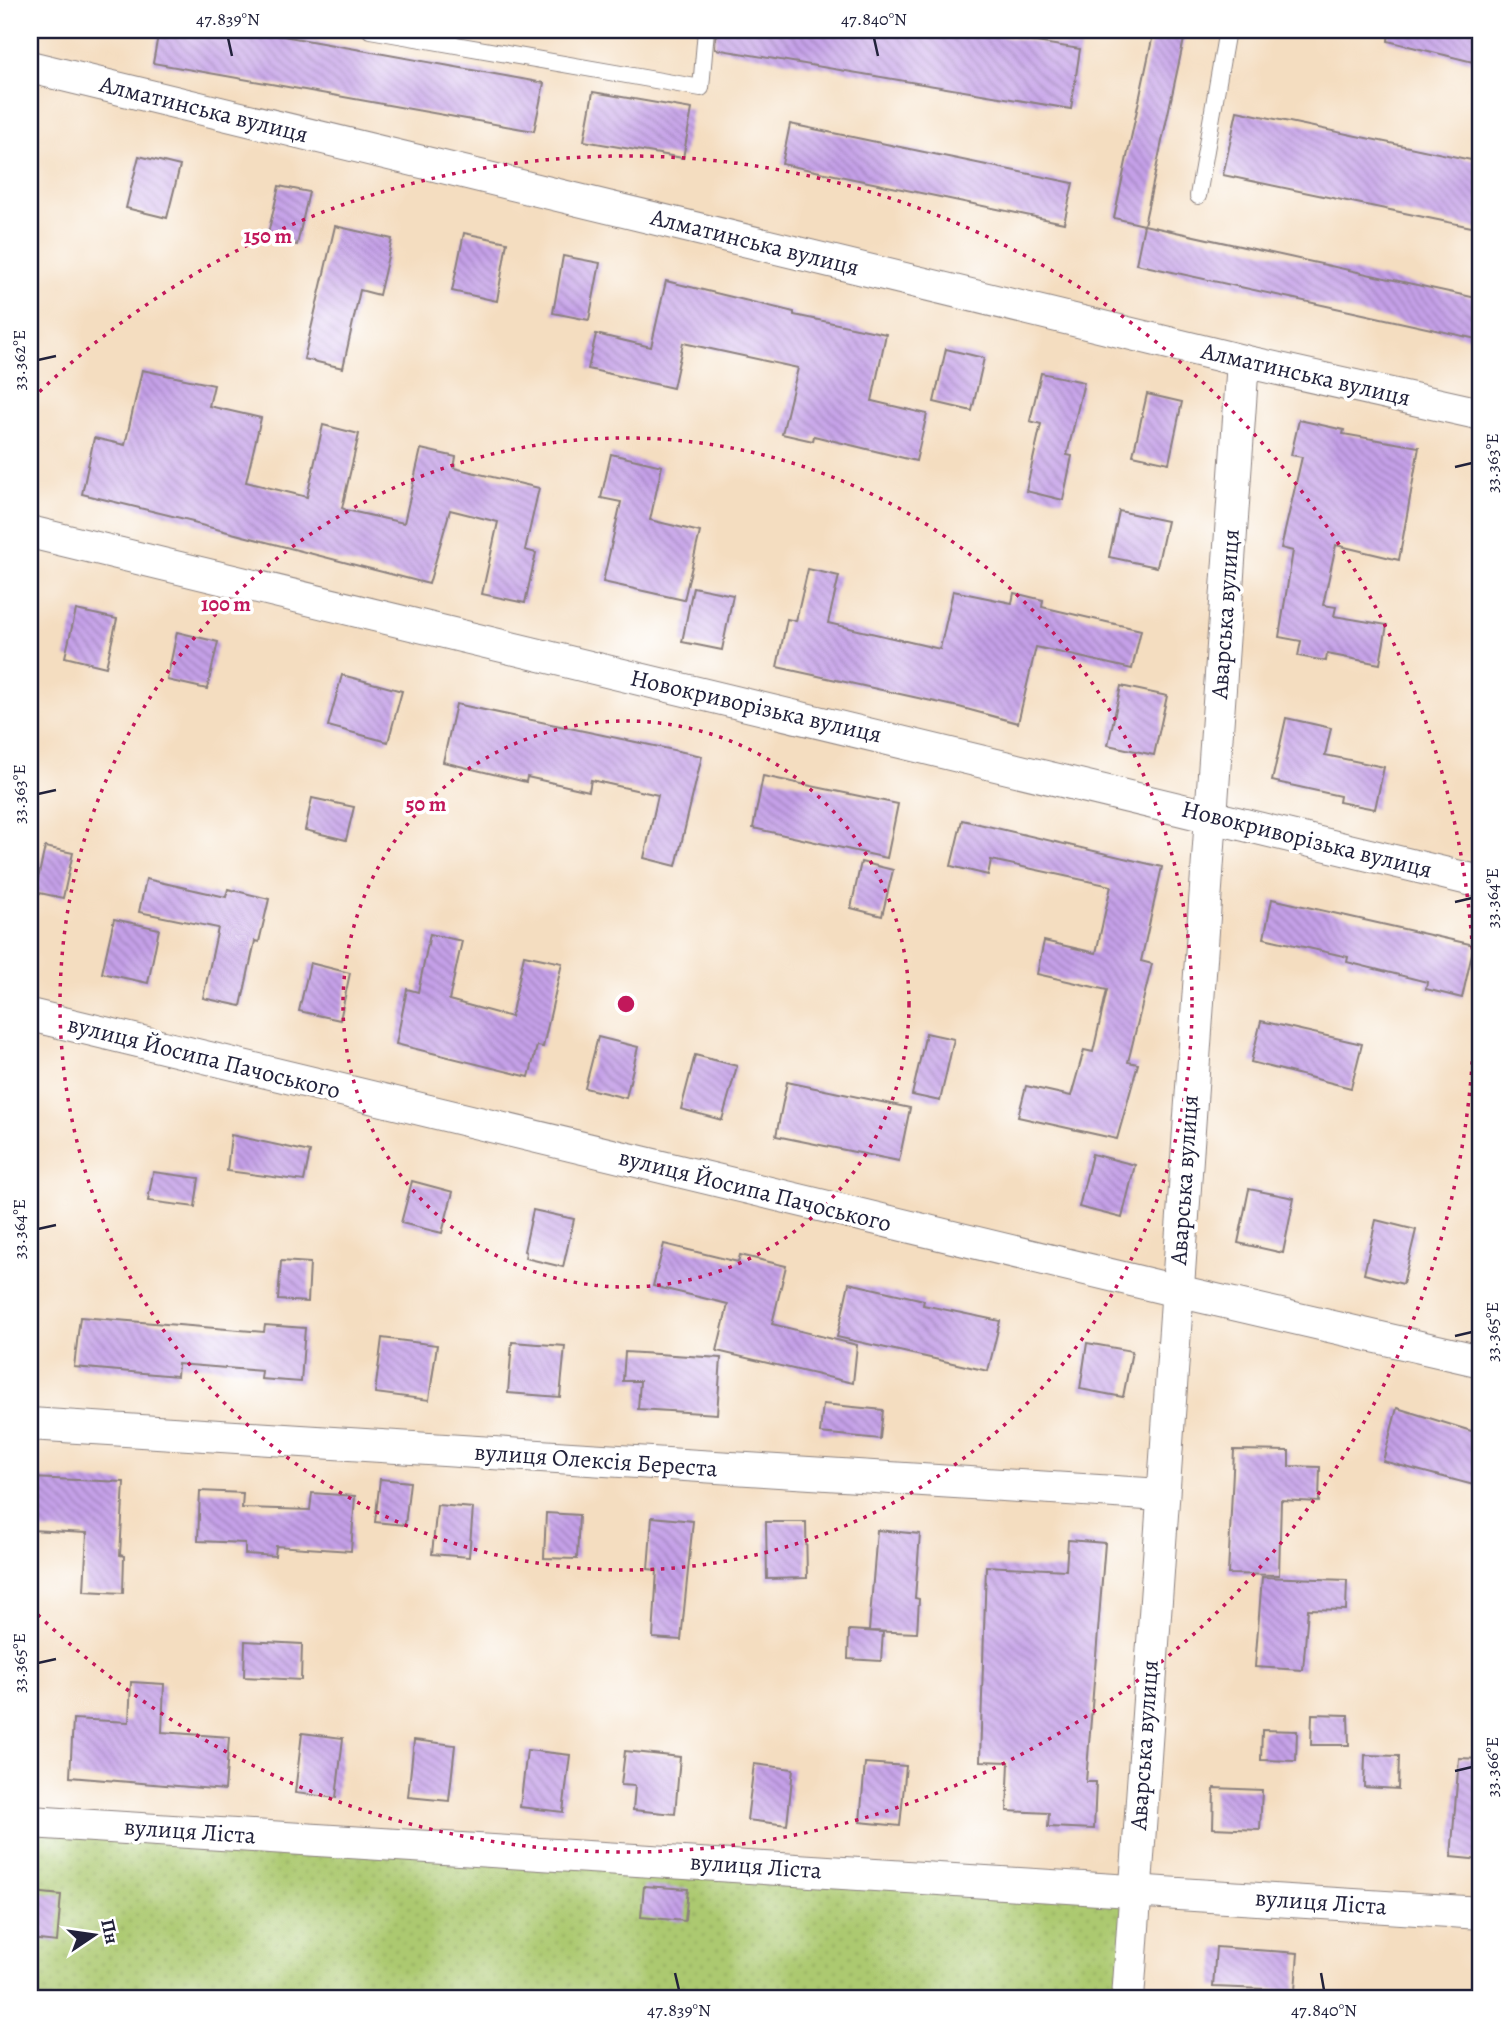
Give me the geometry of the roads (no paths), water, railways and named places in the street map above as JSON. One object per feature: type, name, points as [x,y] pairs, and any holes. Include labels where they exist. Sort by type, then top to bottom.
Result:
[{"type":"street","name":"Алматинська вулиця","points":[[30,67],[1243,361],[1481,414]]},
{"type":"street","name":"Аварська вулиця","points":[[1128,1999],[1243,361]]},
{"type":"street","name":"Новокриворізька вулиця","points":[[30,532],[1210,814],[1481,882]]},
{"type":"street","name":"вулиця Йосипа Пачоського","points":[[30,1015],[1177,1292],[1481,1361]]},
{"type":"street","name":"вулиця Олексія Береста","points":[[30,1424],[1162,1496]]},
{"type":"street","name":"вулиця Ліста","points":[[30,1822],[1481,1913]]},
{"type":"lane","points":[[370,30],[701,88],[706,30]]},
{"type":"lane","points":[[1198,196],[1227,30]]}]
